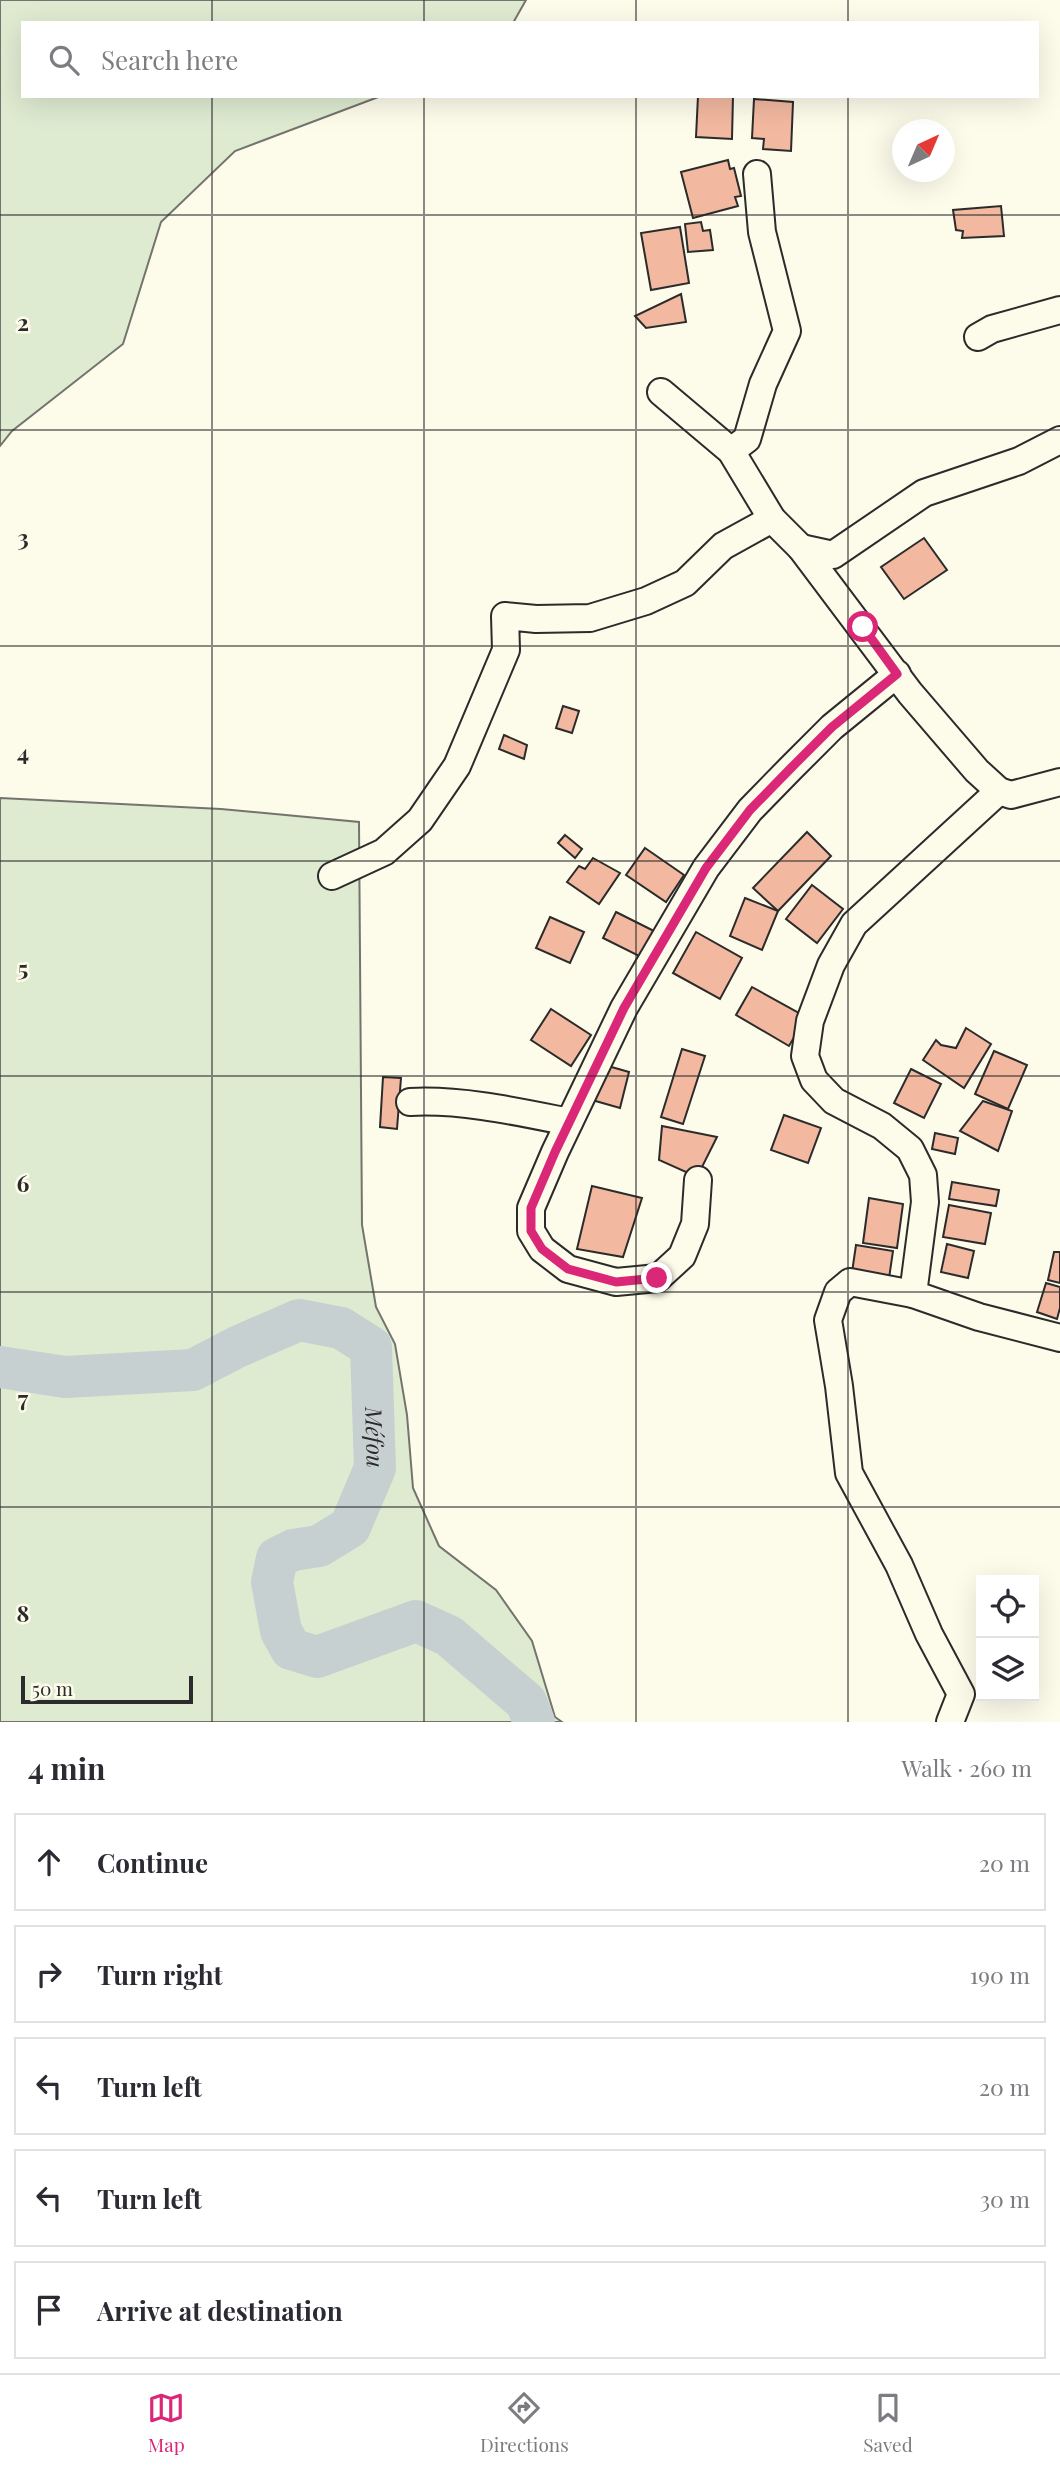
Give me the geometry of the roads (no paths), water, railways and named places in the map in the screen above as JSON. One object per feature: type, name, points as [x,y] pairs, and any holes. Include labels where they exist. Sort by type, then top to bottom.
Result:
[{"type":"street","points":[[731,451],[747,439],[763,384],[787,331],[762,232],[757,174]]},
{"type":"street","points":[[978,337],[992,329],[1060,310]]},
{"type":"street","points":[[661,392],[731,451],[772,519],[801,548],[937,727],[977,771],[999,791],[1011,795],[1060,782]]},
{"type":"street","points":[[801,548],[833,555],[924,493],[1019,461],[1060,440]]},
{"type":"street","points":[[332,876],[384,852],[421,820],[457,766],[506,650],[505,616],[536,619],[590,618],[646,601],[685,583],[723,546],[772,519]]},
{"type":"street","points":[[698,1180],[695,1224],[682,1255],[657,1278],[616,1282],[568,1269],[542,1249],[531,1231],[531,1208],[569,1122],[624,1008],[706,868],[750,810],[832,727],[897,674]]},
{"type":"street","points":[[913,1294],[925,1202],[923,1175],[910,1149],[882,1126],[834,1101],[814,1080],[805,1056],[810,1021],[831,965],[854,924],[999,791]]},
{"type":"street","points":[[410,1102],[430,1101],[525,1113],[569,1122]]},
{"type":"street","points":[[950,1722],[961,1694],[929,1634],[899,1565],[849,1473],[828,1320],[838,1292],[850,1282],[913,1294],[979,1317],[1060,1338]]},
{"type":"waterway","name":"Méfou","points":[[0,1367],[65,1377],[193,1370],[299,1320],[341,1328],[371,1347],[375,1468],[350,1527],[319,1546],[293,1550],[277,1558],[272,1582],[281,1631],[291,1649],[317,1657],[416,1621],[449,1636],[526,1702],[534,1722]]}]
